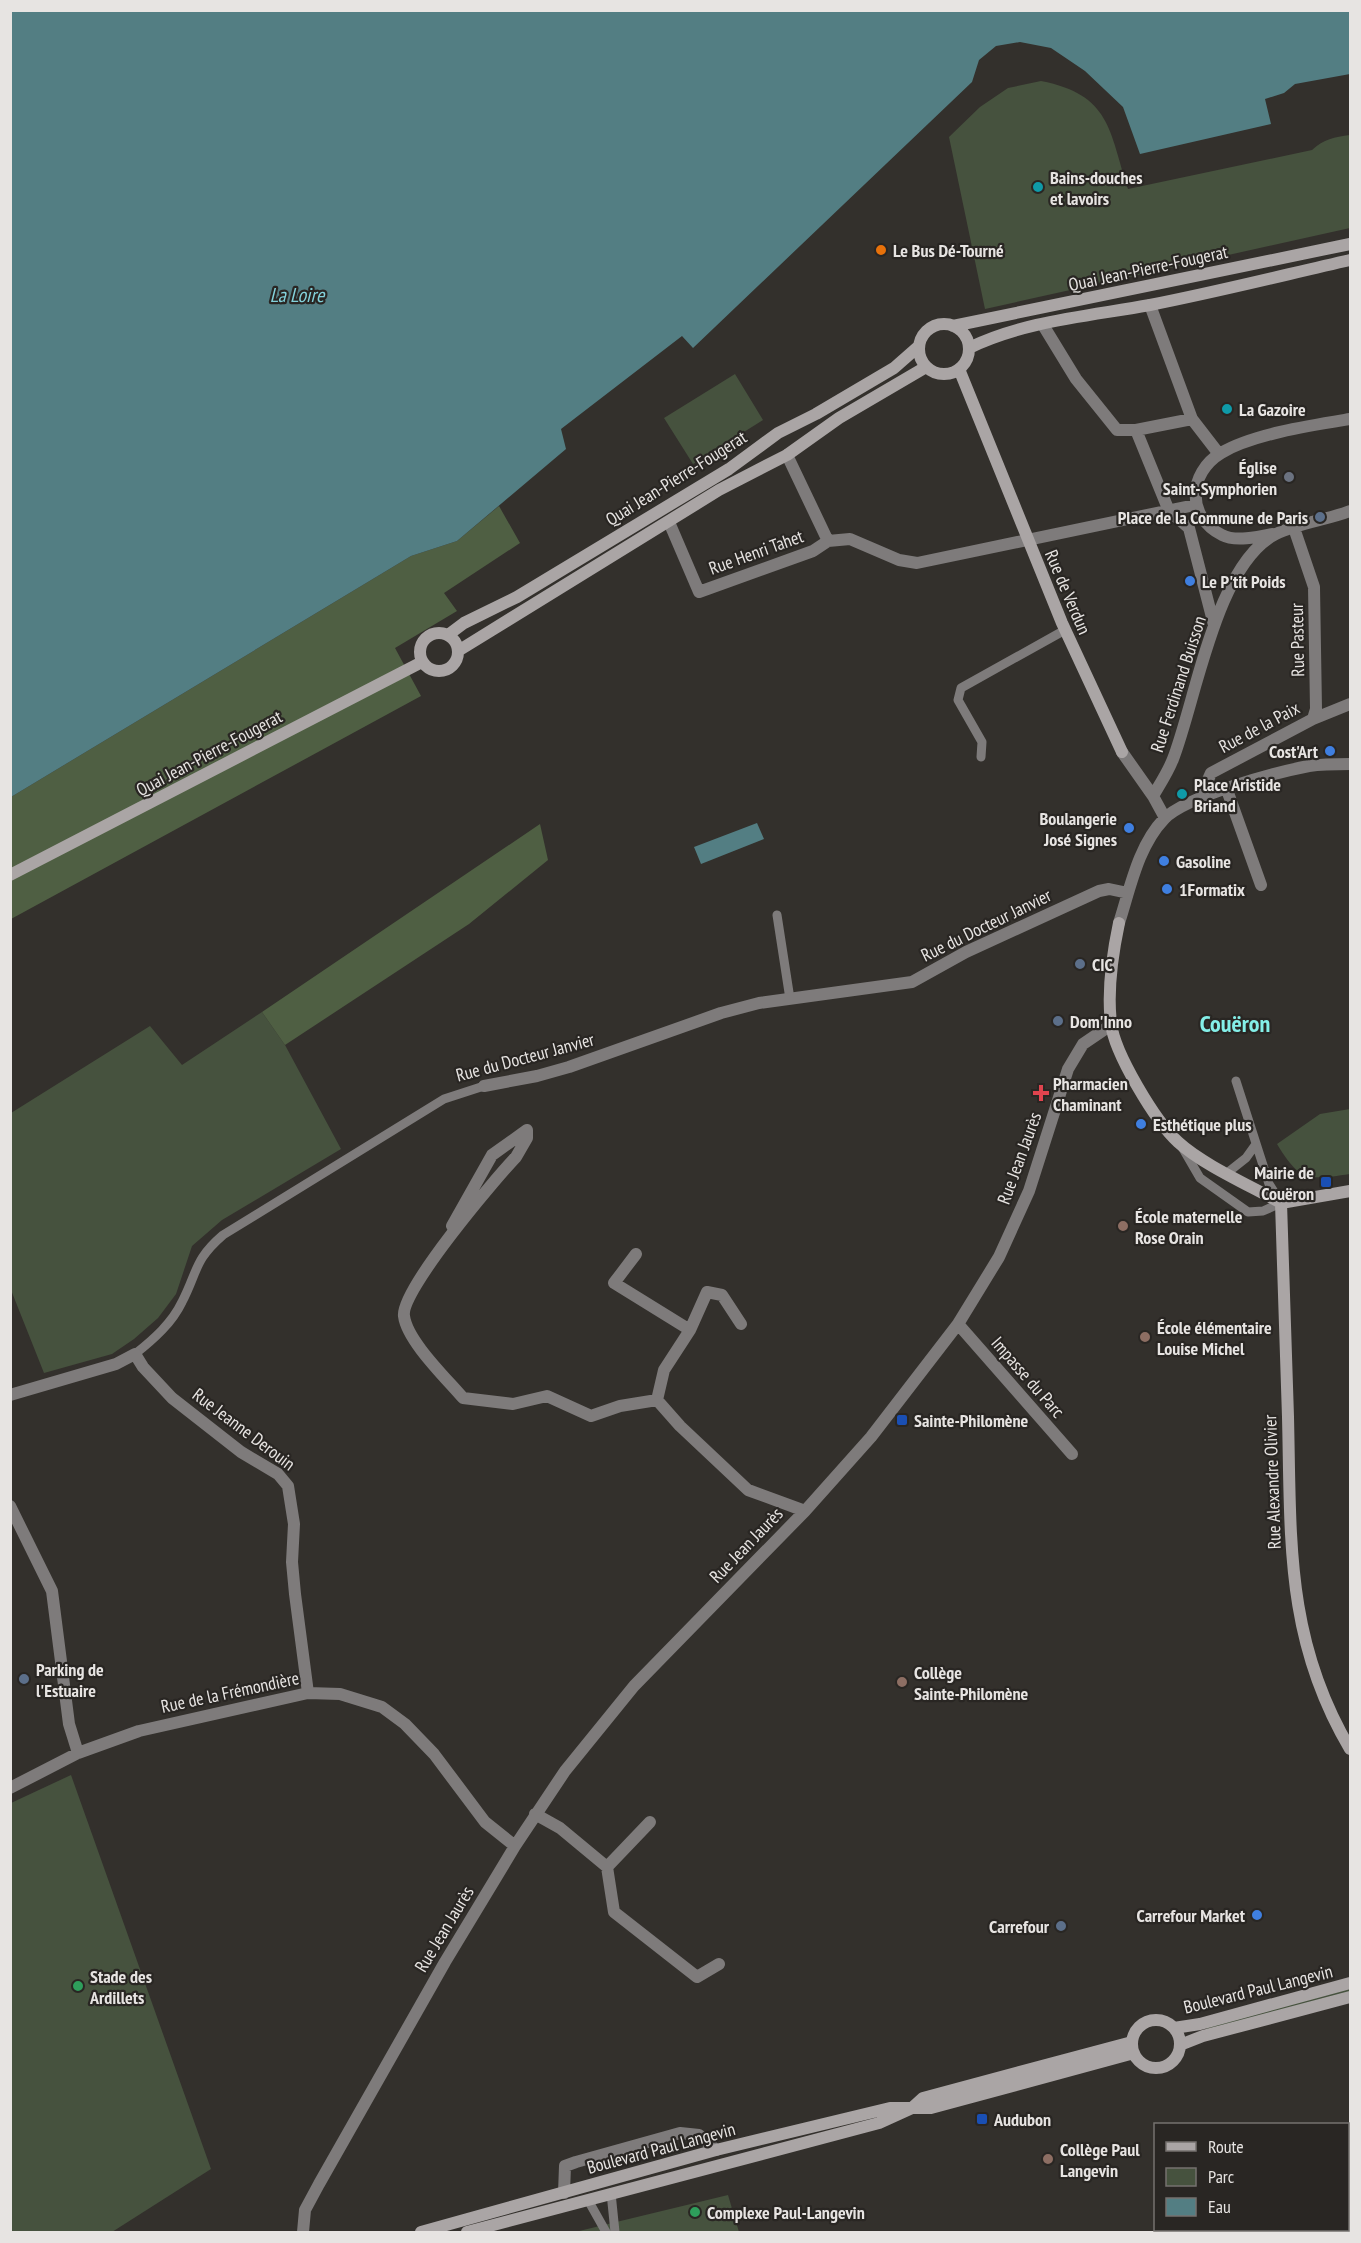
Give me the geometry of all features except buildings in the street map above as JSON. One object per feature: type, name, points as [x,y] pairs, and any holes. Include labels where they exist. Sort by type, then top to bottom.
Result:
[{"type":"street","name":"Quai Jean-Pierre-Fougerat","points":[[926,367],[839,418],[787,455],[719,490],[458,651],[456,662],[448,670],[431,670],[422,662],[420,649],[426,637],[435,633],[448,635],[464,623],[517,597],[729,469],[778,433],[816,414],[894,368],[919,346],[928,329],[941,324],[954,326],[1350,244]]},
{"type":"street","name":"Quai Jean-Pierre-Fougerat","points":[[969,348],[996,334],[1092,314],[1150,305],[1350,260]]},
{"type":"street","points":[[1150,305],[1192,419],[1219,454]]},
{"type":"street","points":[[1043,325],[1076,379],[1117,430],[1136,430],[1192,419]]},
{"type":"street","points":[[919,346],[919,354],[926,367],[942,375],[959,369],[966,362],[969,348],[961,331],[954,326]]},
{"type":"street","name":"Rue de Verdun","points":[[959,369],[1021,518],[1026,539],[1065,630],[1122,752],[1153,796],[1165,818]]},
{"type":"street","points":[[1276,534],[1251,538],[1223,536],[1208,524],[1195,505],[1196,480],[1219,454],[1242,444],[1304,426],[1350,419]]},
{"type":"street","points":[[1136,430],[1169,511],[1189,528],[1214,625]]},
{"type":"street","points":[[787,455],[828,541],[850,539],[898,560],[917,563],[1195,505]]},
{"type":"street","name":"Rue Ferdinand Buisson","points":[[1153,796],[1173,761],[1214,625],[1235,580],[1256,548],[1276,534],[1350,511]]},
{"type":"street","name":"Rue Henri Tahet","points":[[669,522],[699,592],[813,551],[828,541]]},
{"type":"street","name":"Rue Pasteur","points":[[1294,528],[1314,587],[1316,709],[1313,718]]},
{"type":"street","points":[[448,635],[455,642],[458,651]]},
{"type":"street","name":"Quai Jean-Pierre-Fougerat","points":[[10,875],[422,662]]},
{"type":"street","name":"Rue de la Paix","points":[[1200,798],[1211,773],[1313,718],[1350,704]]},
{"type":"street","points":[[1350,764],[1312,765],[1278,772],[1200,798],[1165,818],[1140,857],[1119,923],[1111,960],[1111,1025],[1127,1064],[1157,1119],[1179,1143],[1281,1203],[1350,1191]]},
{"type":"street","points":[[1227,790],[1261,885]]},
{"type":"street","name":"Rue du Docteur Janvier","points":[[484,1086],[569,1067],[721,1013],[759,1002],[912,982],[966,952],[1099,891],[1109,889],[1128,893]]},
{"type":"street","name":"Rue Jean Jaurès","points":[[303,2232],[305,2210],[319,2184],[535,1814],[565,1771],[634,1686],[805,1511],[871,1437],[958,1324],[999,1257],[1029,1191],[1068,1069],[1083,1044],[1111,1025]]},
{"type":"street","points":[[436,1256],[492,1155],[527,1130],[527,1137],[516,1157],[420,1276],[403,1315],[407,1326],[422,1349],[462,1398],[513,1404],[547,1396],[591,1416],[620,1407],[657,1400]]},
{"type":"street","name":"Rue Alexandre Olivier","points":[[1281,1203],[1291,1550],[1298,1612],[1306,1649],[1326,1704],[1350,1746]]},
{"type":"street","points":[[636,1254],[614,1283],[690,1330]]},
{"type":"street","points":[[657,1400],[664,1370],[690,1330],[707,1292],[722,1295],[741,1324]]},
{"type":"street","name":"Impasse du Parc","points":[[958,1324],[1072,1454]]},
{"type":"street","name":"Rue du Docteur Janvier","points":[[10,1395],[23,1389],[116,1364],[135,1353]]},
{"type":"street","name":"Rue Jeanne Derouin","points":[[135,1353],[143,1367],[172,1398],[241,1452],[278,1474],[288,1486],[294,1524],[292,1562],[295,1594],[308,1693]]},
{"type":"street","points":[[657,1400],[688,1434],[748,1490],[805,1511]]},
{"type":"street","points":[[10,1506],[52,1591],[65,1697],[78,1753]]},
{"type":"street","name":"Rue de la Frémondière","points":[[10,1788],[78,1753],[140,1731],[308,1693],[340,1694],[360,1699],[390,1713],[405,1724],[434,1754],[485,1822],[515,1846]]},
{"type":"street","points":[[535,1814],[560,1828],[607,1867],[614,1912],[697,1977],[720,1964]]},
{"type":"street","points":[[607,1867],[650,1822]]},
{"type":"street","name":"Boulevard Paul Langevin","points":[[1174,2028],[1200,2024],[1350,1983]]},
{"type":"street","name":"Boulevard Paul Langevin","points":[[1180,2045],[1203,2036],[1350,1997]]},
{"type":"street","points":[[1151,2020],[1164,2021],[1174,2028],[1180,2045],[1172,2062],[1161,2068],[1147,2066],[1133,2048],[1138,2028],[1151,2020]]},
{"type":"street","name":"Boulevard Paul Langevin","points":[[421,2232],[716,2150],[890,2108],[932,2108],[963,2101],[1133,2048]]},
{"type":"street","name":"Boulevard Paul Langevin","points":[[467,2232],[879,2123],[912,2108]]},
{"type":"street","points":[[564,2193],[565,2166],[576,2162],[680,2133],[699,2135],[716,2150]]},
{"type":"lane","points":[[981,757],[982,742],[958,700],[961,688],[1065,630]]},
{"type":"lane","points":[[777,915],[790,999]]},
{"type":"lane","points":[[1179,1143],[1200,1178],[1248,1212],[1263,1211],[1281,1203],[1269,1184],[1236,1081]]},
{"type":"lane","name":"Rue du Docteur Janvier","points":[[135,1353],[166,1326],[182,1302],[197,1262],[222,1235],[444,1099],[484,1086]]},
{"type":"lane","points":[[1227,1173],[1246,1158],[1256,1144]]},
{"type":"lane","points":[[611,2193],[615,2232]]},
{"type":"lane","points":[[588,2200],[606,2232]]},
{"type":"green space","points":[[1041,81],[1064,87],[1081,95],[1104,118],[1111,133],[1128,189],[1312,150],[1330,139],[1350,135],[1350,228],[985,309],[949,137],[980,107],[1008,88]]},
{"type":"green space","points":[[735,374],[763,420],[693,464],[664,418]]},
{"type":"green space","points":[[499,506],[520,543],[444,593],[457,611],[395,648],[421,696],[11,919],[11,797],[411,556],[457,541]]},
{"type":"green space","points":[[540,824],[548,860],[469,924],[285,1045],[262,1012]]},
{"type":"green space","points":[[262,1012],[285,1045],[341,1149],[222,1220],[192,1246],[176,1294],[158,1318],[134,1339],[112,1354],[44,1373],[11,1290],[11,1113],[150,1026],[182,1065]]},
{"type":"green space","points":[[1350,1109],[1350,1174],[1324,1177],[1306,1176],[1292,1166],[1277,1144],[1320,1114]]},
{"type":"green space","name":"Stade des Ardillets","points":[[71,1775],[211,2169],[112,2232],[11,2232],[11,1803]]},
{"type":"green space","points":[[1350,1988],[1350,1993],[1207,2031],[1206,2026]]},
{"type":"green space","name":"Complexe Paul-Langevin","points":[[728,2195],[739,2232],[575,2232]]},
{"type":"water","name":"La Loire","points":[[11,10],[1350,10],[1350,74],[1295,84],[1284,93],[1265,99],[1271,124],[1140,154],[1123,107],[1085,71],[1051,48],[1020,42],[996,46],[979,60],[972,82],[693,348],[682,336],[561,429],[566,449],[457,541],[411,556],[11,797]]},
{"type":"water","points":[[757,823],[764,839],[701,864],[694,847]]},
{"type":"place","name":"Bains-douches et lavoirs","points":[[1038,187]]},
{"type":"place","name":"Le Bus Dé-Tourné","points":[[881,250]]},
{"type":"place","name":"La Gazoire","points":[[1227,409]]},
{"type":"place","name":"Église Saint-Symphorien","points":[[1289,477]]},
{"type":"place","name":"Place de la Commune de Paris","points":[[1320,517]]},
{"type":"place","name":"Le P'tit Poids","points":[[1190,581]]},
{"type":"place","name":"Cost'Art","points":[[1330,751]]},
{"type":"place","name":"Place Aristide Briand","points":[[1182,794]]},
{"type":"place","name":"Boulangerie José Signes","points":[[1129,828]]},
{"type":"place","name":"Gasoline","points":[[1164,861]]},
{"type":"place","name":"1Formatix","points":[[1167,889]]},
{"type":"place","name":"CIC","points":[[1080,964]]},
{"type":"place","name":"Dom'Inno","points":[[1058,1021]]},
{"type":"place","name":"Pharmacien Chaminant","points":[[1041,1093]]},
{"type":"place","name":"Esthétique plus","points":[[1141,1124]]},
{"type":"place","name":"Mairie de Couëron","points":[[1326,1182]]},
{"type":"place","name":"École maternelle Rose Orain","points":[[1123,1226]]},
{"type":"place","name":"École élémentaire Louise Michel","points":[[1145,1337]]},
{"type":"place","name":"Sainte-Philomène","points":[[902,1420]]},
{"type":"place","name":"Parking de l'Estuaire","points":[[24,1679]]},
{"type":"place","name":"Collège Sainte-Philomène","points":[[902,1682]]},
{"type":"place","name":"Carrefour Market","points":[[1257,1915]]},
{"type":"place","name":"Carrefour","points":[[1061,1926]]},
{"type":"place","name":"Stade des Ardillets","points":[[78,1986]]},
{"type":"place","name":"Audubon","points":[[982,2119]]},
{"type":"place","name":"Collège Paul Langevin","points":[[1048,2159]]},
{"type":"place","name":"Complexe Paul-Langevin","points":[[695,2212]]},
{"type":"district","name":"Couëron","points":[[1235,1023]]}]
